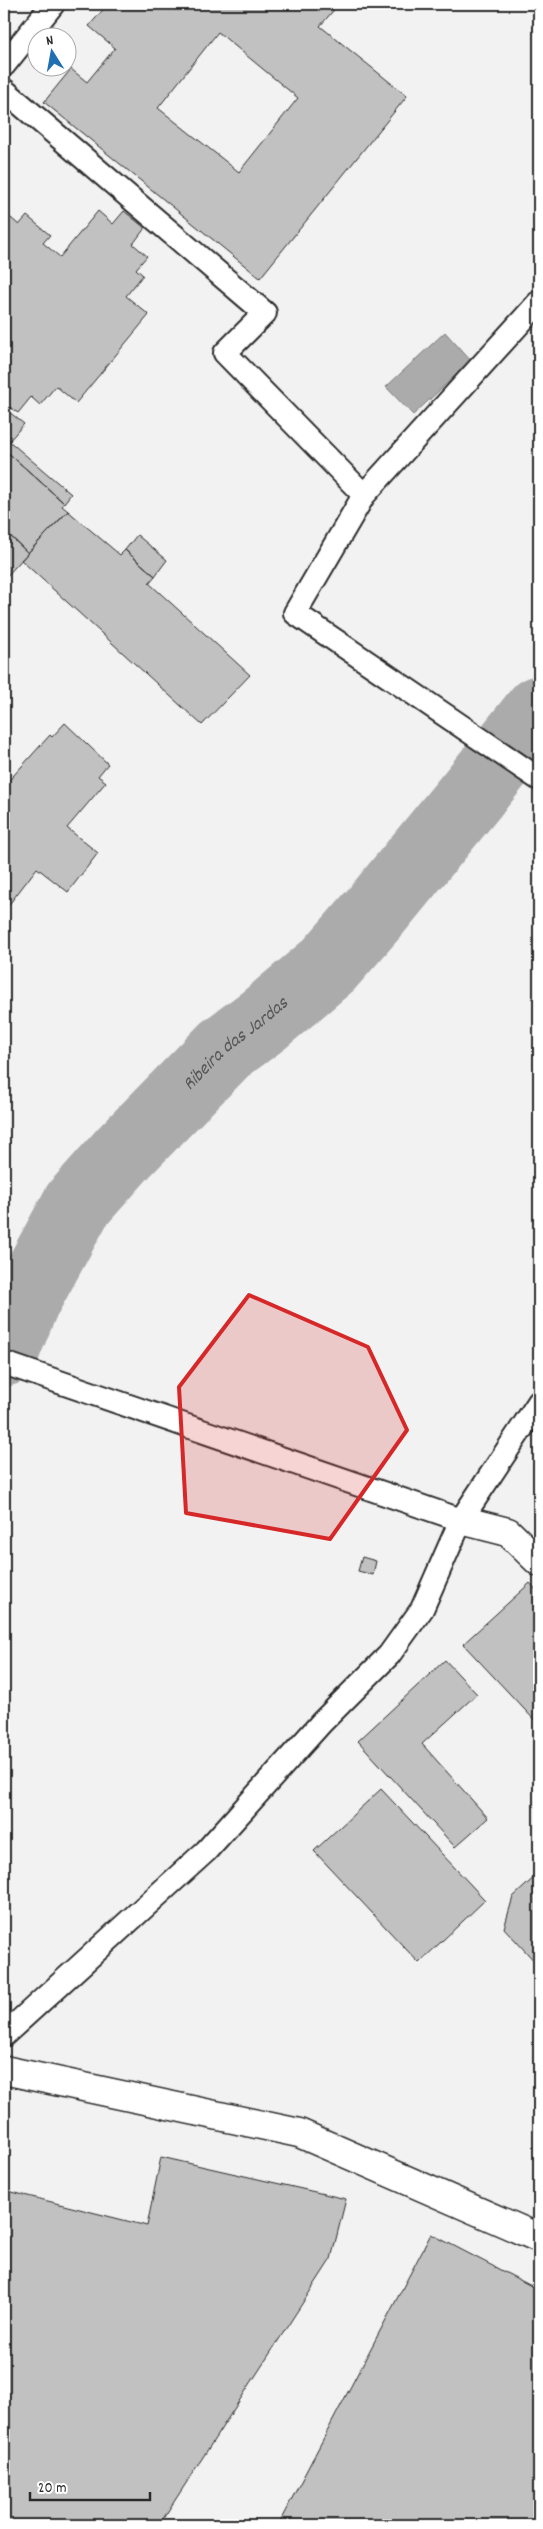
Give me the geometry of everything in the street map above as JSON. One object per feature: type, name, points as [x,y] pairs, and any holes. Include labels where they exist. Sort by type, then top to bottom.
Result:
[{"type":"street","points":[[461,1520],[508,1532],[539,1562]]},
{"type":"street","points":[[4,2070],[299,2133],[539,2238]]},
{"type":"lane","points":[[4,65],[53,4]]},
{"type":"lane","points":[[4,90],[264,313],[225,353],[364,495]]},
{"type":"lane","points":[[539,302],[364,495],[295,613],[539,779]]},
{"type":"lane","points":[[4,1363],[461,1520]]},
{"type":"lane","points":[[4,2035],[206,1851],[322,1722],[389,1655],[422,1609],[461,1520],[539,1402]]},
{"type":"highlighted area","points":[[249,1295],[368,1347],[407,1430],[330,1539],[186,1513],[179,1387]]},
{"type":"shaded area","points":[[445,332],[471,361],[413,415],[386,387]]},
{"type":"building","points":[[108,4],[339,4],[320,26],[407,96],[260,278],[44,102],[64,78],[78,78],[78,75],[87,82],[115,48],[89,26]],"holes":[[[218,32],[298,98],[239,172],[158,108]]]},
{"type":"building","points":[[98,211],[113,224],[124,211],[145,228],[133,244],[147,256],[136,269],[143,275],[126,296],[149,315],[76,403],[56,386],[40,405],[31,397],[18,413],[4,403],[4,212],[19,225],[27,216],[50,235],[43,243],[60,257]]},
{"type":"building","points":[[5,402],[11,408],[8,411],[24,424],[9,441],[71,494],[64,503],[4,449],[4,420],[8,415],[4,411]]},
{"type":"building","points":[[4,449],[64,503],[62,506],[68,511],[28,553],[4,530]]},
{"type":"building","points":[[68,511],[120,555],[125,550],[155,576],[149,583],[250,675],[202,725],[21,560]]},
{"type":"building","points":[[4,530],[28,553],[4,579]]},
{"type":"building","points":[[137,535],[167,560],[155,576],[125,550]]},
{"type":"building","points":[[65,723],[108,764],[98,776],[106,782],[67,828],[98,853],[68,892],[37,868],[4,911],[4,786],[50,735],[52,737]]},
{"type":"building","points":[[362,1557],[376,1561],[373,1575],[358,1571]]},
{"type":"building","points":[[530,1583],[539,1593],[539,1725],[463,1644]]},
{"type":"building","points":[[445,1660],[477,1694],[422,1744],[488,1818],[455,1847],[358,1741]]},
{"type":"building","points":[[381,1789],[485,1900],[419,1963],[314,1851]]},
{"type":"building","points":[[539,1873],[539,1966],[504,1928],[513,1897]]},
{"type":"building","points":[[161,2157],[346,2199],[331,2259],[159,2525],[4,2525],[4,2190],[147,2226]]},
{"type":"building","points":[[431,2234],[539,2290],[539,2525],[278,2525]]},
{"type":"waterway","name":"Ribeira das Jardas","points":[[512,745],[539,711]]},
{"type":"waterway","name":"Ribeira das Jardas","points":[[4,1351],[23,1304],[77,1205],[125,1151],[225,1049],[264,1020],[329,965],[377,910],[500,760]]}]
